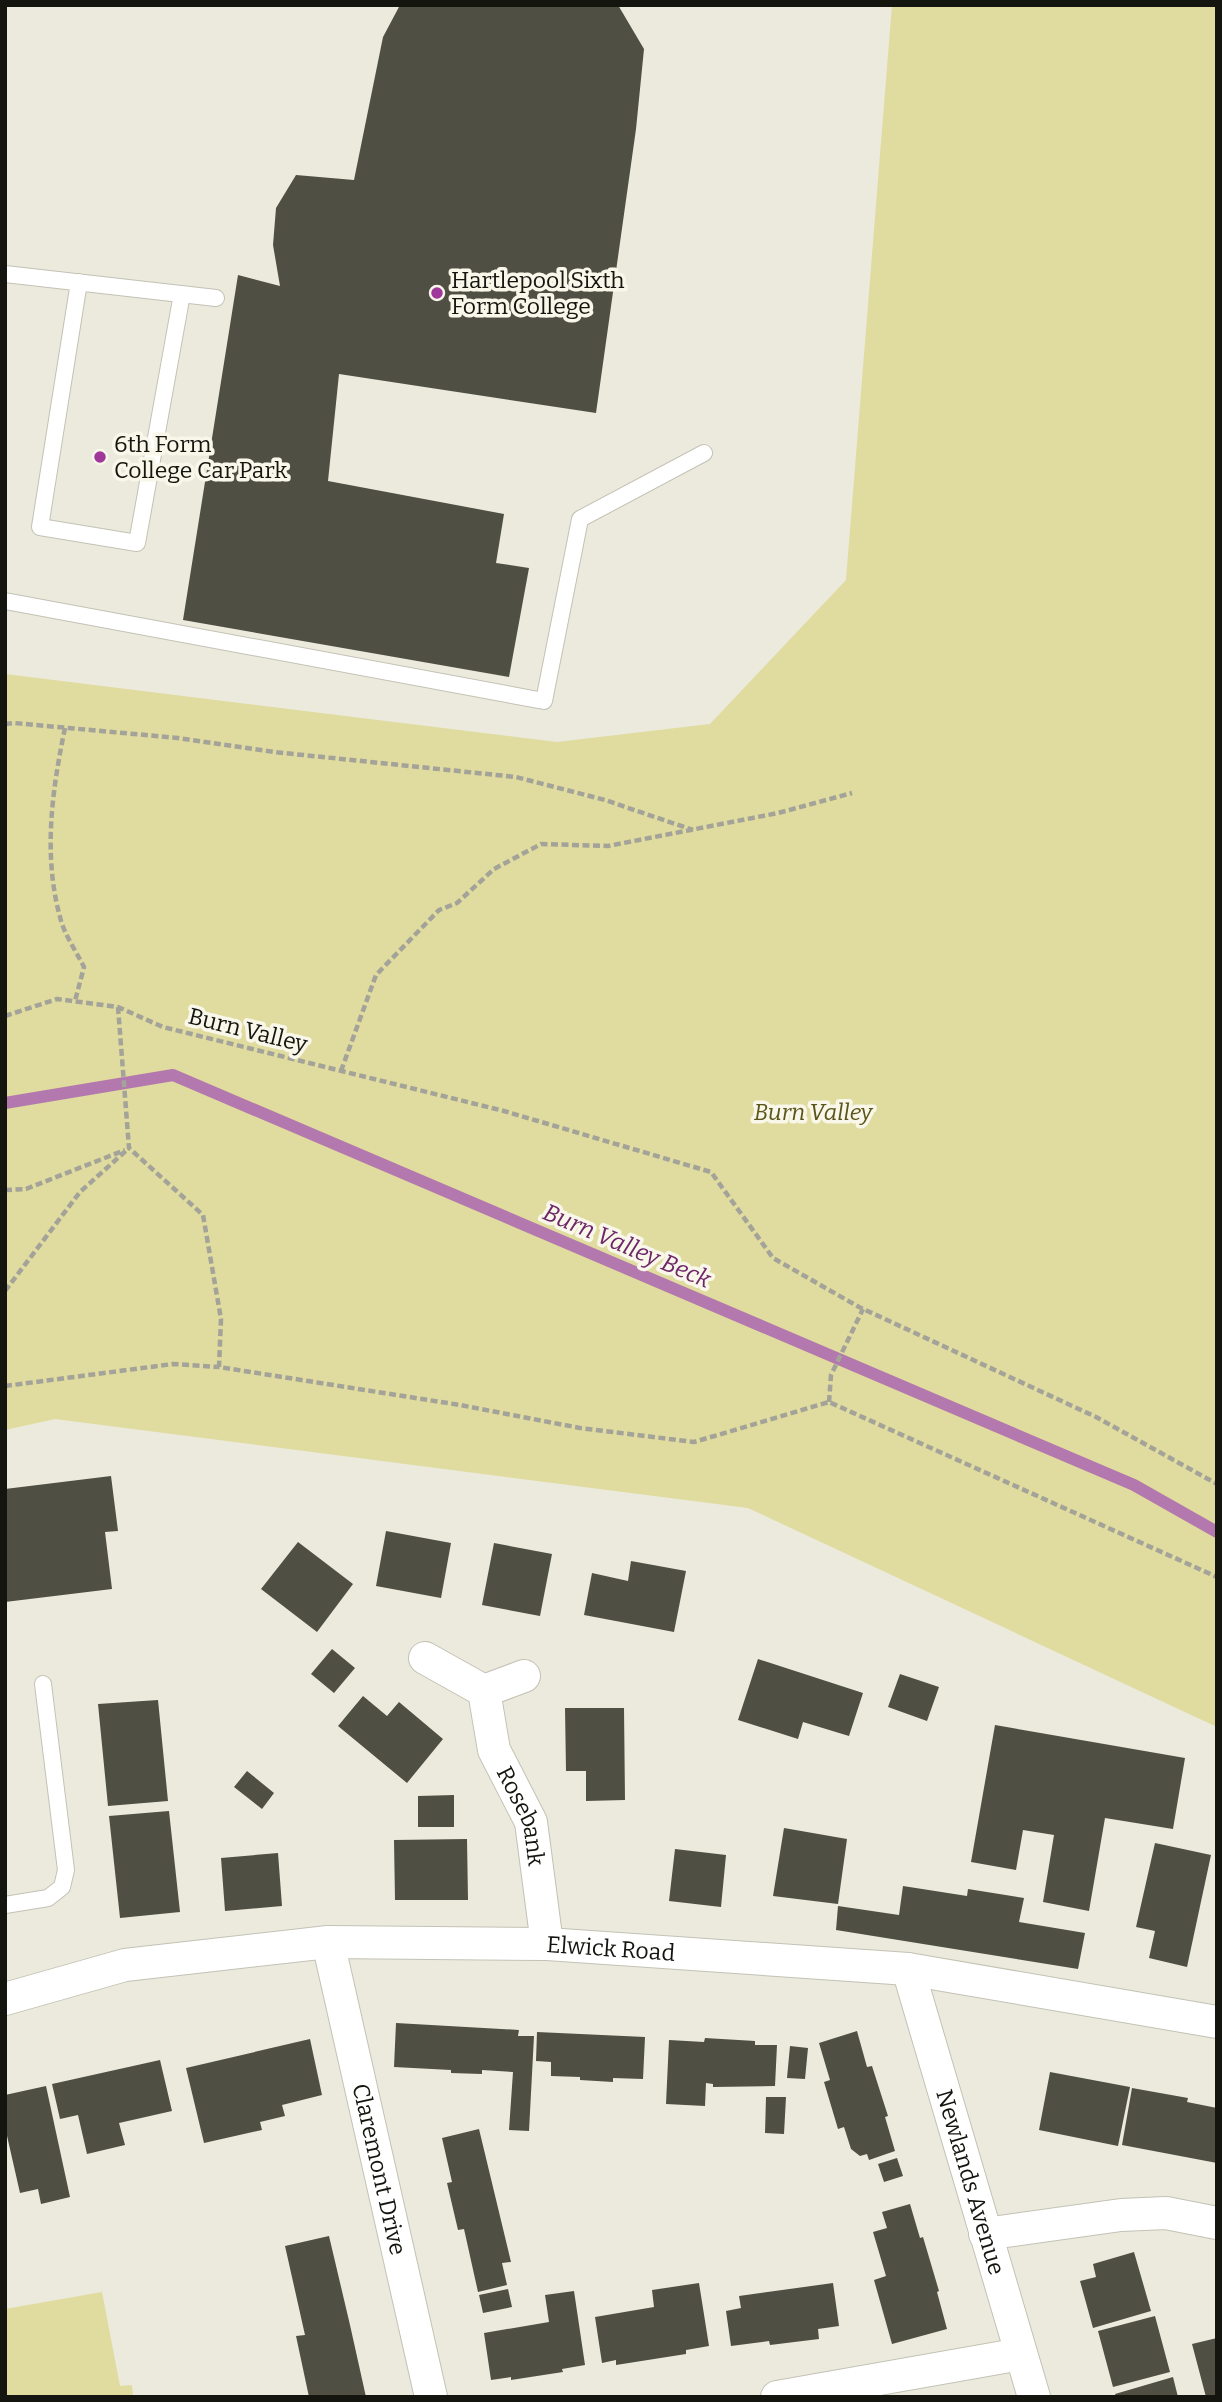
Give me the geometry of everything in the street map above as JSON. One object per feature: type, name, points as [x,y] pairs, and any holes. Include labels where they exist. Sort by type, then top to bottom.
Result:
[{"type":"street","points":[[425,1658],[484,1691],[524,1676]]},
{"type":"street","name":"Rosebank","points":[[484,1691],[494,1750],[531,1822],[547,1944]]},
{"type":"street","name":"Elwick Road","points":[[5,1999],[125,1965],[328,1942],[547,1944],[908,1969],[1217,2022]]},
{"type":"street","name":"Claremont Drive","points":[[328,1942],[431,2397]]},
{"type":"street","name":"Newlands Avenue","points":[[908,1969],[1034,2397]]},
{"type":"street","points":[[985,2234],[1121,2215],[1166,2213],[1217,2223]]},
{"type":"street","points":[[777,2397],[1021,2354]]},
{"type":"lane","points":[[5,274],[216,298]]},
{"type":"lane","points":[[79,282],[40,527],[137,543],[182,295]]},
{"type":"lane","points":[[5,601],[544,701],[580,519],[704,453]]},
{"type":"lane","points":[[5,1905],[48,1898],[62,1887],[66,1870],[43,1684]]},
{"type":"path","points":[[5,724],[178,738],[274,752],[516,777],[605,800],[693,831]]},
{"type":"path","points":[[65,728],[54,778],[50,858],[60,919],[84,967],[75,1001]]},
{"type":"path","points":[[341,1071],[376,975],[439,910],[457,903],[494,869],[541,844],[608,846],[778,813],[852,793]]},
{"type":"path","name":"Burn Valley","points":[[5,1016],[57,999],[118,1007],[163,1027],[503,1111],[711,1172],[773,1258],[863,1309],[1096,1417],[1217,1484]]},
{"type":"path","points":[[118,1007],[129,1148],[203,1215],[221,1319],[219,1367]]},
{"type":"path","points":[[5,1190],[26,1189],[129,1148]]},
{"type":"path","points":[[5,1290],[80,1192],[129,1148]]},
{"type":"path","points":[[829,1402],[831,1375],[863,1309]]},
{"type":"path","points":[[5,1386],[173,1364],[219,1367],[460,1405],[580,1428],[694,1441],[829,1402],[1217,1577]]},
{"type":"green space","name":"Burn Valley","points":[[892,5],[1217,5],[1217,1727],[748,1508],[55,1419],[5,1430],[5,674],[557,742],[710,724],[846,580]]},
{"type":"green space","points":[[102,2292],[120,2386],[132,2385],[133,2397],[5,2397],[5,2309]]},
{"type":"building","points":[[400,5],[618,5],[644,49],[636,129],[596,413],[339,374],[328,481],[504,514],[496,563],[529,568],[509,677],[183,620],[238,275],[280,286],[273,245],[276,208],[296,175],[354,180],[383,37]]},
{"type":"building","points":[[111,1476],[118,1531],[105,1532],[112,1589],[5,1602],[5,1489]]},
{"type":"building","points":[[386,1531],[451,1543],[441,1598],[376,1586]]},
{"type":"building","points":[[298,1542],[353,1584],[317,1632],[261,1589]]},
{"type":"building","points":[[494,1543],[552,1554],[540,1616],[482,1605]]},
{"type":"building","points":[[631,1561],[686,1571],[674,1632],[584,1615],[592,1573],[628,1581]]},
{"type":"building","points":[[332,1649],[355,1668],[334,1693],[311,1674]]},
{"type":"building","points":[[758,1659],[863,1693],[849,1736],[803,1722],[798,1739],[738,1720]]},
{"type":"building","points":[[900,1674],[939,1687],[927,1721],[888,1707]]},
{"type":"building","points":[[363,1696],[387,1716],[399,1702],[443,1739],[407,1783],[338,1726]]},
{"type":"building","points":[[158,1700],[168,1801],[108,1806],[98,1704]]},
{"type":"building","points":[[565,1708],[624,1708],[625,1800],[586,1801],[586,1771],[566,1771]]},
{"type":"building","points":[[995,1725],[1185,1758],[1173,1829],[1105,1818],[1089,1911],[1043,1902],[1054,1835],[1023,1830],[1016,1870],[971,1862]]},
{"type":"building","points":[[247,1771],[274,1793],[262,1809],[234,1787]]},
{"type":"building","points":[[454,1795],[454,1827],[418,1827],[418,1796]]},
{"type":"building","points":[[169,1811],[180,1912],[120,1918],[109,1816]]},
{"type":"building","points":[[784,1828],[847,1839],[838,1904],[773,1896]]},
{"type":"building","points":[[467,1839],[468,1900],[395,1900],[394,1840]]},
{"type":"building","points":[[1155,1843],[1211,1855],[1187,1967],[1149,1958],[1155,1931],[1136,1927]]},
{"type":"building","points":[[675,1849],[726,1855],[721,1907],[669,1901]]},
{"type":"building","points":[[278,1853],[282,1906],[225,1911],[221,1858]]},
{"type":"building","points":[[903,1886],[967,1896],[968,1889],[1024,1898],[1019,1922],[1085,1933],[1078,1969],[836,1930],[838,1906],[899,1915]]},
{"type":"building","points":[[396,2023],[519,2030],[518,2036],[534,2036],[529,2131],[509,2130],[513,2072],[482,2070],[482,2074],[451,2073],[451,2070],[394,2067]]},
{"type":"building","points":[[857,2031],[867,2067],[872,2066],[888,2116],[885,2117],[895,2151],[869,2160],[867,2154],[860,2156],[851,2149],[844,2127],[838,2129],[824,2082],[830,2080],[819,2043]]},
{"type":"building","points":[[537,2032],[645,2037],[643,2079],[613,2078],[613,2082],[551,2076],[551,2062],[536,2061]]},
{"type":"building","points":[[705,2038],[755,2041],[755,2045],[777,2045],[775,2086],[713,2087],[713,2084],[706,2083],[705,2106],[666,2104],[669,2040],[704,2042]]},
{"type":"building","points":[[310,2039],[322,2095],[282,2105],[285,2116],[260,2122],[262,2130],[204,2143],[186,2068]]},
{"type":"building","points":[[790,2046],[808,2048],[805,2079],[787,2078]]},
{"type":"building","points":[[160,2060],[172,2111],[119,2123],[125,2145],[87,2154],[78,2115],[60,2119],[52,2084]]},
{"type":"building","points":[[1050,2072],[1130,2087],[1118,2146],[1039,2130]]},
{"type":"building","points":[[46,2086],[70,2197],[41,2204],[38,2189],[20,2193],[5,2127],[5,2095]]},
{"type":"building","points":[[1132,2088],[1188,2098],[1187,2102],[1217,2108],[1217,2163],[1122,2145]]},
{"type":"building","points":[[766,2097],[786,2097],[784,2134],[765,2133]]},
{"type":"building","points":[[479,2129],[511,2262],[502,2263],[507,2285],[478,2292],[464,2229],[458,2230],[447,2183],[452,2182],[442,2138]]},
{"type":"building","points":[[897,2158],[903,2176],[884,2182],[878,2164]]},
{"type":"building","points":[[910,2204],[939,2291],[937,2292],[947,2329],[892,2344],[874,2280],[886,2276],[873,2232],[887,2228],[882,2212]]},
{"type":"building","points":[[329,2236],[366,2397],[309,2397],[296,2336],[305,2335],[285,2246]]},
{"type":"building","points":[[1134,2252],[1151,2311],[1093,2328],[1080,2281],[1096,2277],[1093,2264]]},
{"type":"building","points":[[699,2283],[709,2346],[686,2350],[686,2354],[616,2365],[616,2360],[602,2363],[595,2317],[654,2307],[652,2290]]},
{"type":"building","points":[[833,2283],[839,2326],[818,2329],[819,2339],[731,2346],[726,2311],[741,2308],[739,2296]]},
{"type":"building","points":[[508,2289],[512,2307],[483,2313],[479,2295]]},
{"type":"building","points":[[574,2291],[585,2365],[562,2369],[563,2372],[511,2380],[511,2377],[491,2380],[484,2333],[549,2322],[545,2295]]},
{"type":"building","points":[[1155,2316],[1170,2372],[1113,2387],[1098,2331]]},
{"type":"building","points":[[1217,2338],[1217,2397],[1206,2397],[1192,2344]]},
{"type":"building","points":[[1173,2377],[1178,2397],[1116,2397],[1115,2394]]},
{"type":"waterway","name":"Burn Valley Beck","points":[[5,1103],[173,1075],[1134,1485],[1217,1532]]},
{"type":"place","name":"Hartlepool Sixth Form College","points":[[437,293]]},
{"type":"place","name":"6th Form College Car Park","points":[[100,457]]}]
